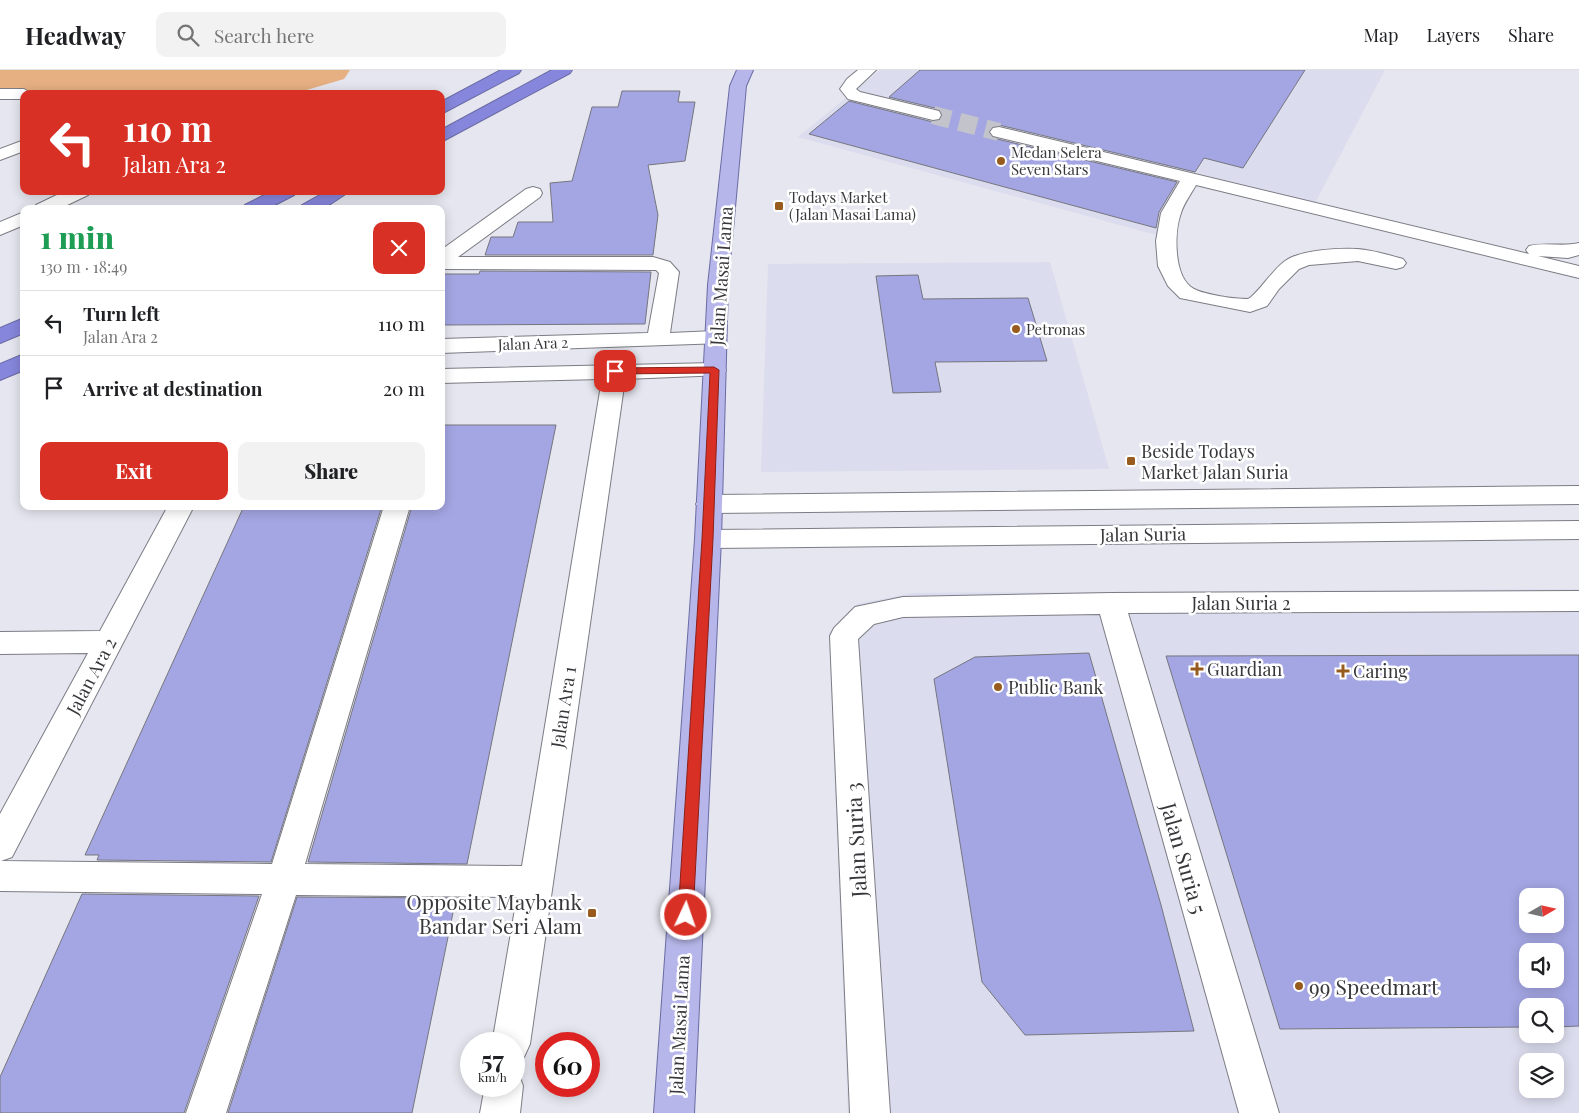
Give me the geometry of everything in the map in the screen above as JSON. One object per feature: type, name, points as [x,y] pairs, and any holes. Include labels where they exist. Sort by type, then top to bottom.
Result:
[{"type":"highway","points":[[445,107],[513,70]]},
{"type":"highway","points":[[445,135],[564,70]]},
{"type":"highway","points":[[260,205],[279,195]]},
{"type":"highway","points":[[316,205],[334,195]]},
{"type":"highway","points":[[0,336],[20,326]]},
{"type":"highway","points":[[0,373],[20,363]]},
{"type":"main road","name":"Jalan Masai Lama","points":[[674,1113],[708,539],[718,285],[738,86],[745,70]]},
{"type":"street","points":[[868,70],[852,82],[848,89],[854,96],[933,115]]},
{"type":"street","points":[[0,94],[20,94]]},
{"type":"street","points":[[0,101],[20,94]]},
{"type":"street","points":[[999,132],[1190,179],[1408,229],[1579,272]]},
{"type":"street","points":[[0,154],[20,146]]},
{"type":"street","points":[[1190,179],[1171,213],[1166,241],[1168,266],[1178,286],[1187,294],[1236,305],[1250,306],[1260,302],[1271,285],[1292,265],[1305,259],[1358,255],[1396,263]]},
{"type":"street","points":[[445,258],[533,193]]},
{"type":"street","points":[[51,205],[73,195]]},
{"type":"street","points":[[0,228],[20,220]]},
{"type":"street","points":[[1488,249],[1568,252],[1579,249]]},
{"type":"street","points":[[445,261],[652,263],[663,266],[669,272],[658,339]]},
{"type":"street","name":"Jalan Ara 2","points":[[445,346],[715,338]]},
{"type":"street","name":"Jalan Ara 2","points":[[445,376],[714,370]]},
{"type":"street","name":"Jalan Ara 1","points":[[513,1032],[615,371]]},
{"type":"street","name":"Jalan Suria","points":[[709,504],[1579,496]]},
{"type":"street","name":"Jalan Ara 2","points":[[0,846],[179,510]]},
{"type":"street","points":[[206,1113],[284,879],[397,510]]},
{"type":"street","name":"Jalan Suria","points":[[708,539],[1579,530]]},
{"type":"street","name":"Jalan Suria 2","points":[[903,608],[1111,603],[1579,601]]},
{"type":"street","name":"Jalan Suria 5","points":[[1111,603],[1259,1113]]},
{"type":"street","name":"Jalan Suria 3","points":[[870,1113],[844,636],[865,615],[903,608]]},
{"type":"street","points":[[0,643],[109,642]]},
{"type":"street","points":[[0,876],[536,882]]},
{"type":"street","points":[[500,1113],[502,1097]]},
{"type":"shaded area","points":[[880,70],[1385,70],[1314,205],[1197,177],[1160,236],[798,137]]},
{"type":"shaded area","points":[[1050,262],[1109,469],[761,472],[768,264]]},
{"type":"shaded area","points":[[1579,589],[1579,1113],[848,1113],[829,633],[857,604],[912,593]]},
{"type":"building","points":[[920,70],[1305,70],[1243,168],[1204,158],[1195,172],[999,125],[993,126],[988,131],[993,138],[1177,182],[1159,212],[1156,228],[809,134],[849,101],[933,122],[939,121],[943,116],[939,109],[889,97]]},
{"type":"building","points":[[622,91],[680,91],[678,102],[695,102],[685,161],[648,165],[658,215],[653,255],[485,255],[491,237],[513,237],[518,222],[553,222],[550,183],[572,181],[592,107],[618,107]]},
{"type":"building","points":[[480,271],[651,272],[645,324],[445,325],[445,274],[479,274]]},
{"type":"building","points":[[918,275],[923,299],[1028,298],[1047,361],[935,362],[941,392],[893,393],[876,276]]},
{"type":"building","points":[[445,425],[556,425],[467,864],[308,862],[411,510],[445,510]]},
{"type":"building","points":[[242,510],[381,510],[271,862],[97,860],[99,855],[85,855]]},
{"type":"building","points":[[1089,653],[1161,905],[1194,1031],[1025,1035],[982,982],[934,679],[975,657]]},
{"type":"building","points":[[1579,655],[1579,1026],[1564,1027],[1564,998],[1519,998],[1519,1027],[1280,1029],[1166,656]]},
{"type":"building","points":[[82,894],[259,896],[184,1113],[0,1113],[0,1077]]},
{"type":"building","points":[[297,897],[456,898],[412,1113],[228,1113]]},
{"type":"waterway","points":[[0,78],[234,84],[290,81],[328,70]]},
{"type":"tunnel","points":[[933,115],[999,132]]},
{"type":"place","name":"Medan Selera Seven Stars","points":[[1001,161]]},
{"type":"place","name":"Todays Market (Jalan Masai Lama)","points":[[779,206]]},
{"type":"place","name":"Petronas","points":[[1016,329]]},
{"type":"place","name":"Beside Todays Market Jalan Suria","points":[[1131,461]]},
{"type":"place","name":"Guardian","points":[[1197,669]]},
{"type":"place","name":"Caring","points":[[1343,671]]},
{"type":"place","name":"Public Bank","points":[[998,687]]},
{"type":"place","name":"Opposite Maybank Bandar Seri Alam","points":[[592,913]]},
{"type":"place","name":"99 Speedmart","points":[[1299,986]]},
{"type":"route","points":[[615,371],[714,370],[708,539],[686,915]]}]
